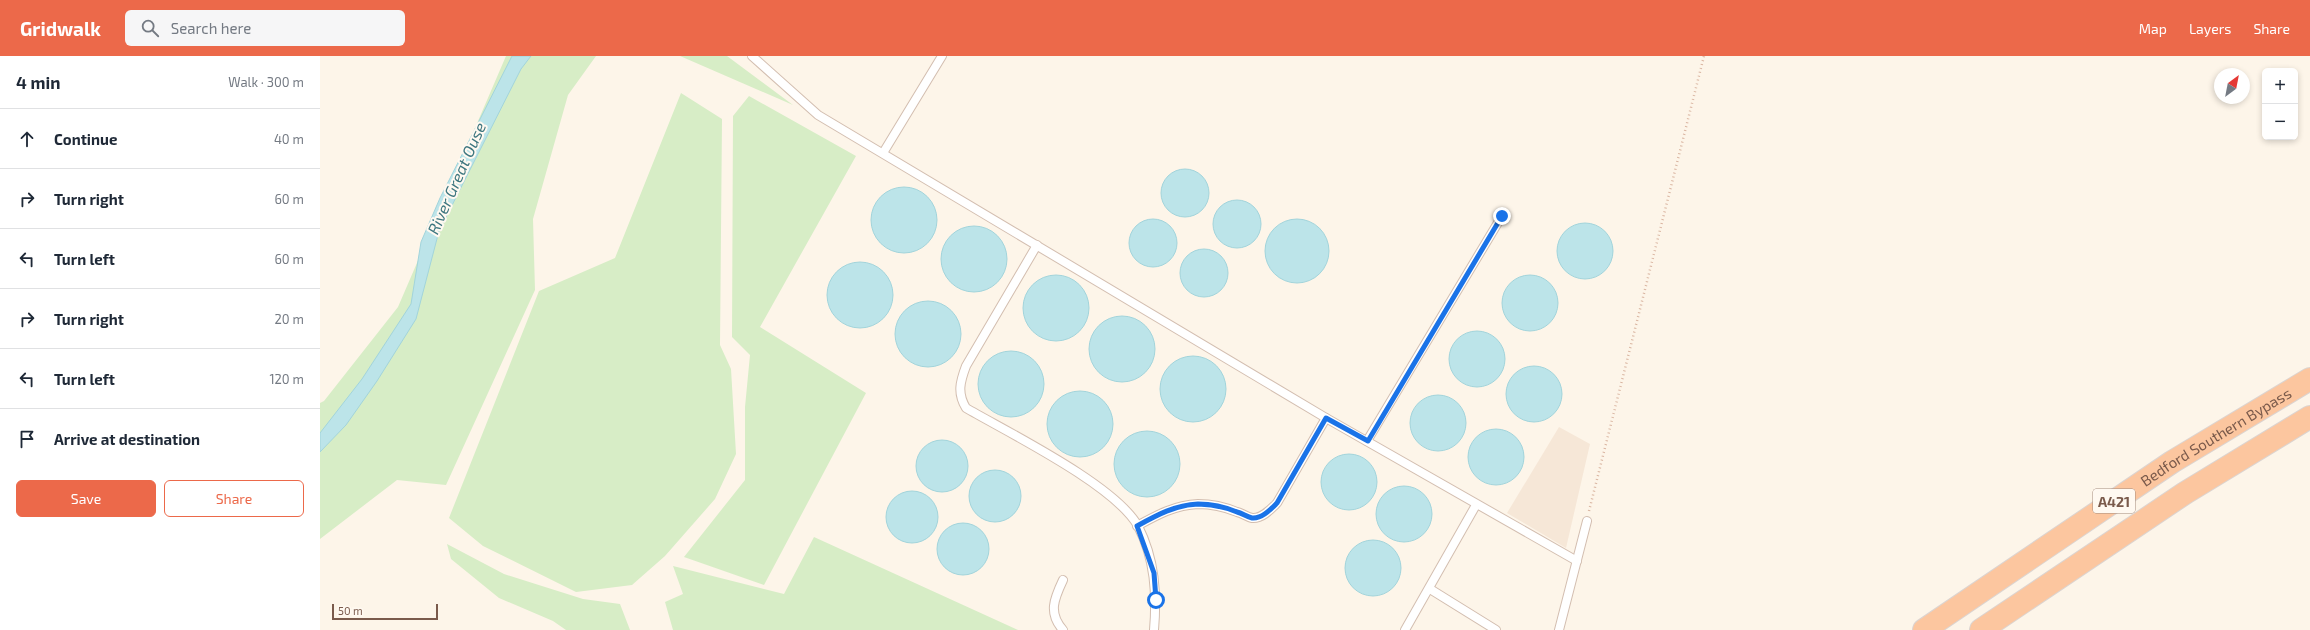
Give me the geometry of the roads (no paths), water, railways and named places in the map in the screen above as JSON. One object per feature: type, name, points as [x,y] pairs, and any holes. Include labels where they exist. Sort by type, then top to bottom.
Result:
[{"type":"highway","name":"Bedford Southern Bypass","points":[[1924,630],[2172,462],[2310,379]]},
{"type":"highway","name":"Bedford Southern Bypass","points":[[1981,630],[2185,493],[2310,417]]},
{"type":"lane","points":[[752,56],[818,115],[1326,418],[1476,505],[1577,561]]},
{"type":"lane","points":[[883,153],[942,56]]},
{"type":"lane","points":[[1368,441],[1502,216]]},
{"type":"lane","points":[[1037,245],[966,366],[959,384],[960,398],[966,408],[1105,491],[1123,507],[1137,526],[1154,573],[1156,600],[1154,630]]},
{"type":"lane","points":[[1137,526],[1168,510],[1180,506],[1199,504],[1218,506],[1252,518],[1260,517],[1270,511],[1277,503],[1326,418]]},
{"type":"lane","points":[[1405,630],[1430,589],[1476,505]]},
{"type":"lane","points":[[1559,630],[1587,521]]},
{"type":"lane","points":[[1063,580],[1053,608],[1056,623],[1063,630]]},
{"type":"lane","points":[[1430,589],[1496,630]]},
{"type":"water","name":"River Great Ouse","points":[[512,56],[531,56],[521,69],[439,231],[416,319],[377,381],[346,425],[320,452],[320,433],[362,379],[411,304],[421,242],[440,198]]},
{"type":"water","points":[[1180,169],[1190,169],[1202,176],[1209,188],[1209,198],[1202,210],[1190,217],[1180,217],[1172,213],[1165,206],[1161,198],[1161,188],[1165,180],[1172,173]]},
{"type":"water","points":[[904,187],[917,190],[927,197],[934,207],[937,220],[934,233],[927,243],[917,250],[904,253],[891,250],[881,243],[874,233],[871,220],[874,207],[881,197],[891,190]]},
{"type":"water","points":[[1232,200],[1242,200],[1254,207],[1261,219],[1261,229],[1254,241],[1242,248],[1232,248],[1224,244],[1217,237],[1213,229],[1213,219],[1217,211],[1224,204]]},
{"type":"water","points":[[1148,219],[1158,219],[1170,226],[1177,238],[1177,248],[1170,260],[1158,267],[1148,267],[1140,263],[1133,256],[1129,248],[1129,238],[1133,230],[1140,223]]},
{"type":"water","points":[[1291,219],[1303,219],[1320,228],[1327,239],[1329,251],[1327,263],[1320,274],[1303,283],[1291,283],[1279,278],[1270,269],[1265,257],[1265,245],[1270,233],[1279,224]]},
{"type":"water","points":[[1585,223],[1596,225],[1605,231],[1611,240],[1613,251],[1611,262],[1605,271],[1596,277],[1585,279],[1574,277],[1565,271],[1559,262],[1557,251],[1559,240],[1565,231],[1574,225]]},
{"type":"water","points":[[974,226],[987,229],[997,236],[1004,246],[1007,259],[1004,272],[997,282],[987,289],[974,292],[961,289],[951,282],[944,272],[941,259],[944,246],[951,236],[961,229]]},
{"type":"water","points":[[1199,249],[1209,249],[1221,256],[1228,268],[1228,278],[1221,290],[1209,297],[1199,297],[1191,293],[1184,286],[1180,278],[1180,268],[1184,260],[1191,253]]},
{"type":"water","points":[[860,262],[873,265],[883,272],[890,282],[893,295],[890,308],[883,318],[873,325],[860,328],[847,325],[837,318],[830,308],[827,295],[830,282],[837,272],[847,265]]},
{"type":"water","points":[[1056,275],[1069,278],[1079,285],[1086,295],[1089,308],[1086,321],[1079,331],[1069,338],[1056,341],[1043,338],[1033,331],[1026,321],[1023,308],[1026,295],[1033,285],[1043,278]]},
{"type":"water","points":[[1530,275],[1541,277],[1550,283],[1556,292],[1558,303],[1556,314],[1550,323],[1541,329],[1530,331],[1519,329],[1510,323],[1504,314],[1502,303],[1504,292],[1510,283],[1519,277]]},
{"type":"water","points":[[928,301],[941,304],[951,311],[958,321],[961,334],[958,347],[951,357],[941,364],[928,367],[915,364],[905,357],[898,347],[895,334],[898,321],[905,311],[915,304]]},
{"type":"water","points":[[1122,316],[1135,319],[1145,326],[1152,336],[1155,349],[1152,362],[1145,372],[1135,379],[1122,382],[1109,379],[1099,372],[1092,362],[1089,349],[1092,336],[1099,326],[1109,319]]},
{"type":"water","points":[[1477,331],[1488,333],[1497,339],[1503,348],[1505,359],[1503,370],[1497,379],[1488,385],[1477,387],[1466,385],[1457,379],[1451,370],[1449,359],[1451,348],[1457,339],[1466,333]]},
{"type":"water","points":[[1011,351],[1024,354],[1034,361],[1041,371],[1044,384],[1041,397],[1034,407],[1024,414],[1011,417],[998,414],[988,407],[981,397],[978,384],[981,371],[988,361],[998,354]]},
{"type":"water","points":[[1193,356],[1206,359],[1216,366],[1223,376],[1226,389],[1223,402],[1216,412],[1206,419],[1193,422],[1180,419],[1170,412],[1163,402],[1160,389],[1163,376],[1170,366],[1180,359]]},
{"type":"water","points":[[1534,366],[1545,368],[1554,374],[1560,383],[1562,394],[1560,405],[1554,414],[1545,420],[1534,422],[1523,420],[1514,414],[1508,405],[1506,394],[1508,383],[1514,374],[1523,368]]},
{"type":"water","points":[[1080,391],[1093,394],[1103,401],[1110,411],[1113,424],[1110,437],[1103,447],[1093,454],[1080,457],[1067,454],[1057,447],[1050,437],[1047,424],[1050,411],[1057,401],[1067,394]]},
{"type":"water","points":[[1438,395],[1449,397],[1458,403],[1464,412],[1466,423],[1464,434],[1458,443],[1449,449],[1438,451],[1427,449],[1418,443],[1412,434],[1410,423],[1412,412],[1418,403],[1427,397]]},
{"type":"water","points":[[1496,429],[1507,431],[1516,437],[1522,446],[1524,457],[1522,468],[1516,477],[1507,483],[1496,485],[1485,483],[1476,477],[1470,468],[1468,457],[1470,446],[1476,437],[1485,431]]},
{"type":"water","points":[[1147,431],[1160,434],[1170,441],[1177,451],[1180,464],[1177,477],[1170,487],[1160,494],[1147,497],[1134,494],[1124,487],[1117,477],[1114,464],[1117,451],[1124,441],[1134,434]]},
{"type":"water","points":[[937,440],[947,440],[961,447],[968,461],[968,471],[961,485],[947,492],[937,492],[927,488],[920,481],[916,471],[916,461],[920,451],[927,444]]},
{"type":"water","points":[[1349,454],[1360,456],[1369,462],[1375,471],[1377,482],[1375,493],[1369,502],[1360,508],[1349,510],[1338,508],[1329,502],[1323,493],[1321,482],[1323,471],[1329,462],[1338,456]]},
{"type":"water","points":[[990,470],[1000,470],[1014,477],[1021,491],[1021,501],[1014,515],[1000,522],[990,522],[980,518],[973,511],[969,501],[969,491],[973,481],[980,474]]},
{"type":"water","points":[[1404,486],[1415,488],[1424,494],[1430,503],[1432,514],[1430,525],[1424,534],[1415,540],[1404,542],[1393,540],[1384,534],[1378,525],[1376,514],[1378,503],[1384,494],[1393,488]]},
{"type":"water","points":[[907,491],[917,491],[931,498],[938,512],[938,522],[931,536],[917,543],[907,543],[897,539],[890,532],[886,522],[886,512],[890,502],[897,495]]},
{"type":"water","points":[[958,523],[968,523],[978,527],[985,534],[989,544],[989,554],[985,564],[978,571],[968,575],[958,575],[948,571],[941,564],[937,554],[937,544],[941,534],[948,527]]},
{"type":"water","points":[[1373,540],[1384,542],[1393,548],[1399,557],[1401,568],[1399,579],[1393,588],[1384,594],[1373,596],[1362,594],[1353,588],[1347,579],[1345,568],[1347,557],[1353,548],[1362,542]]}]
